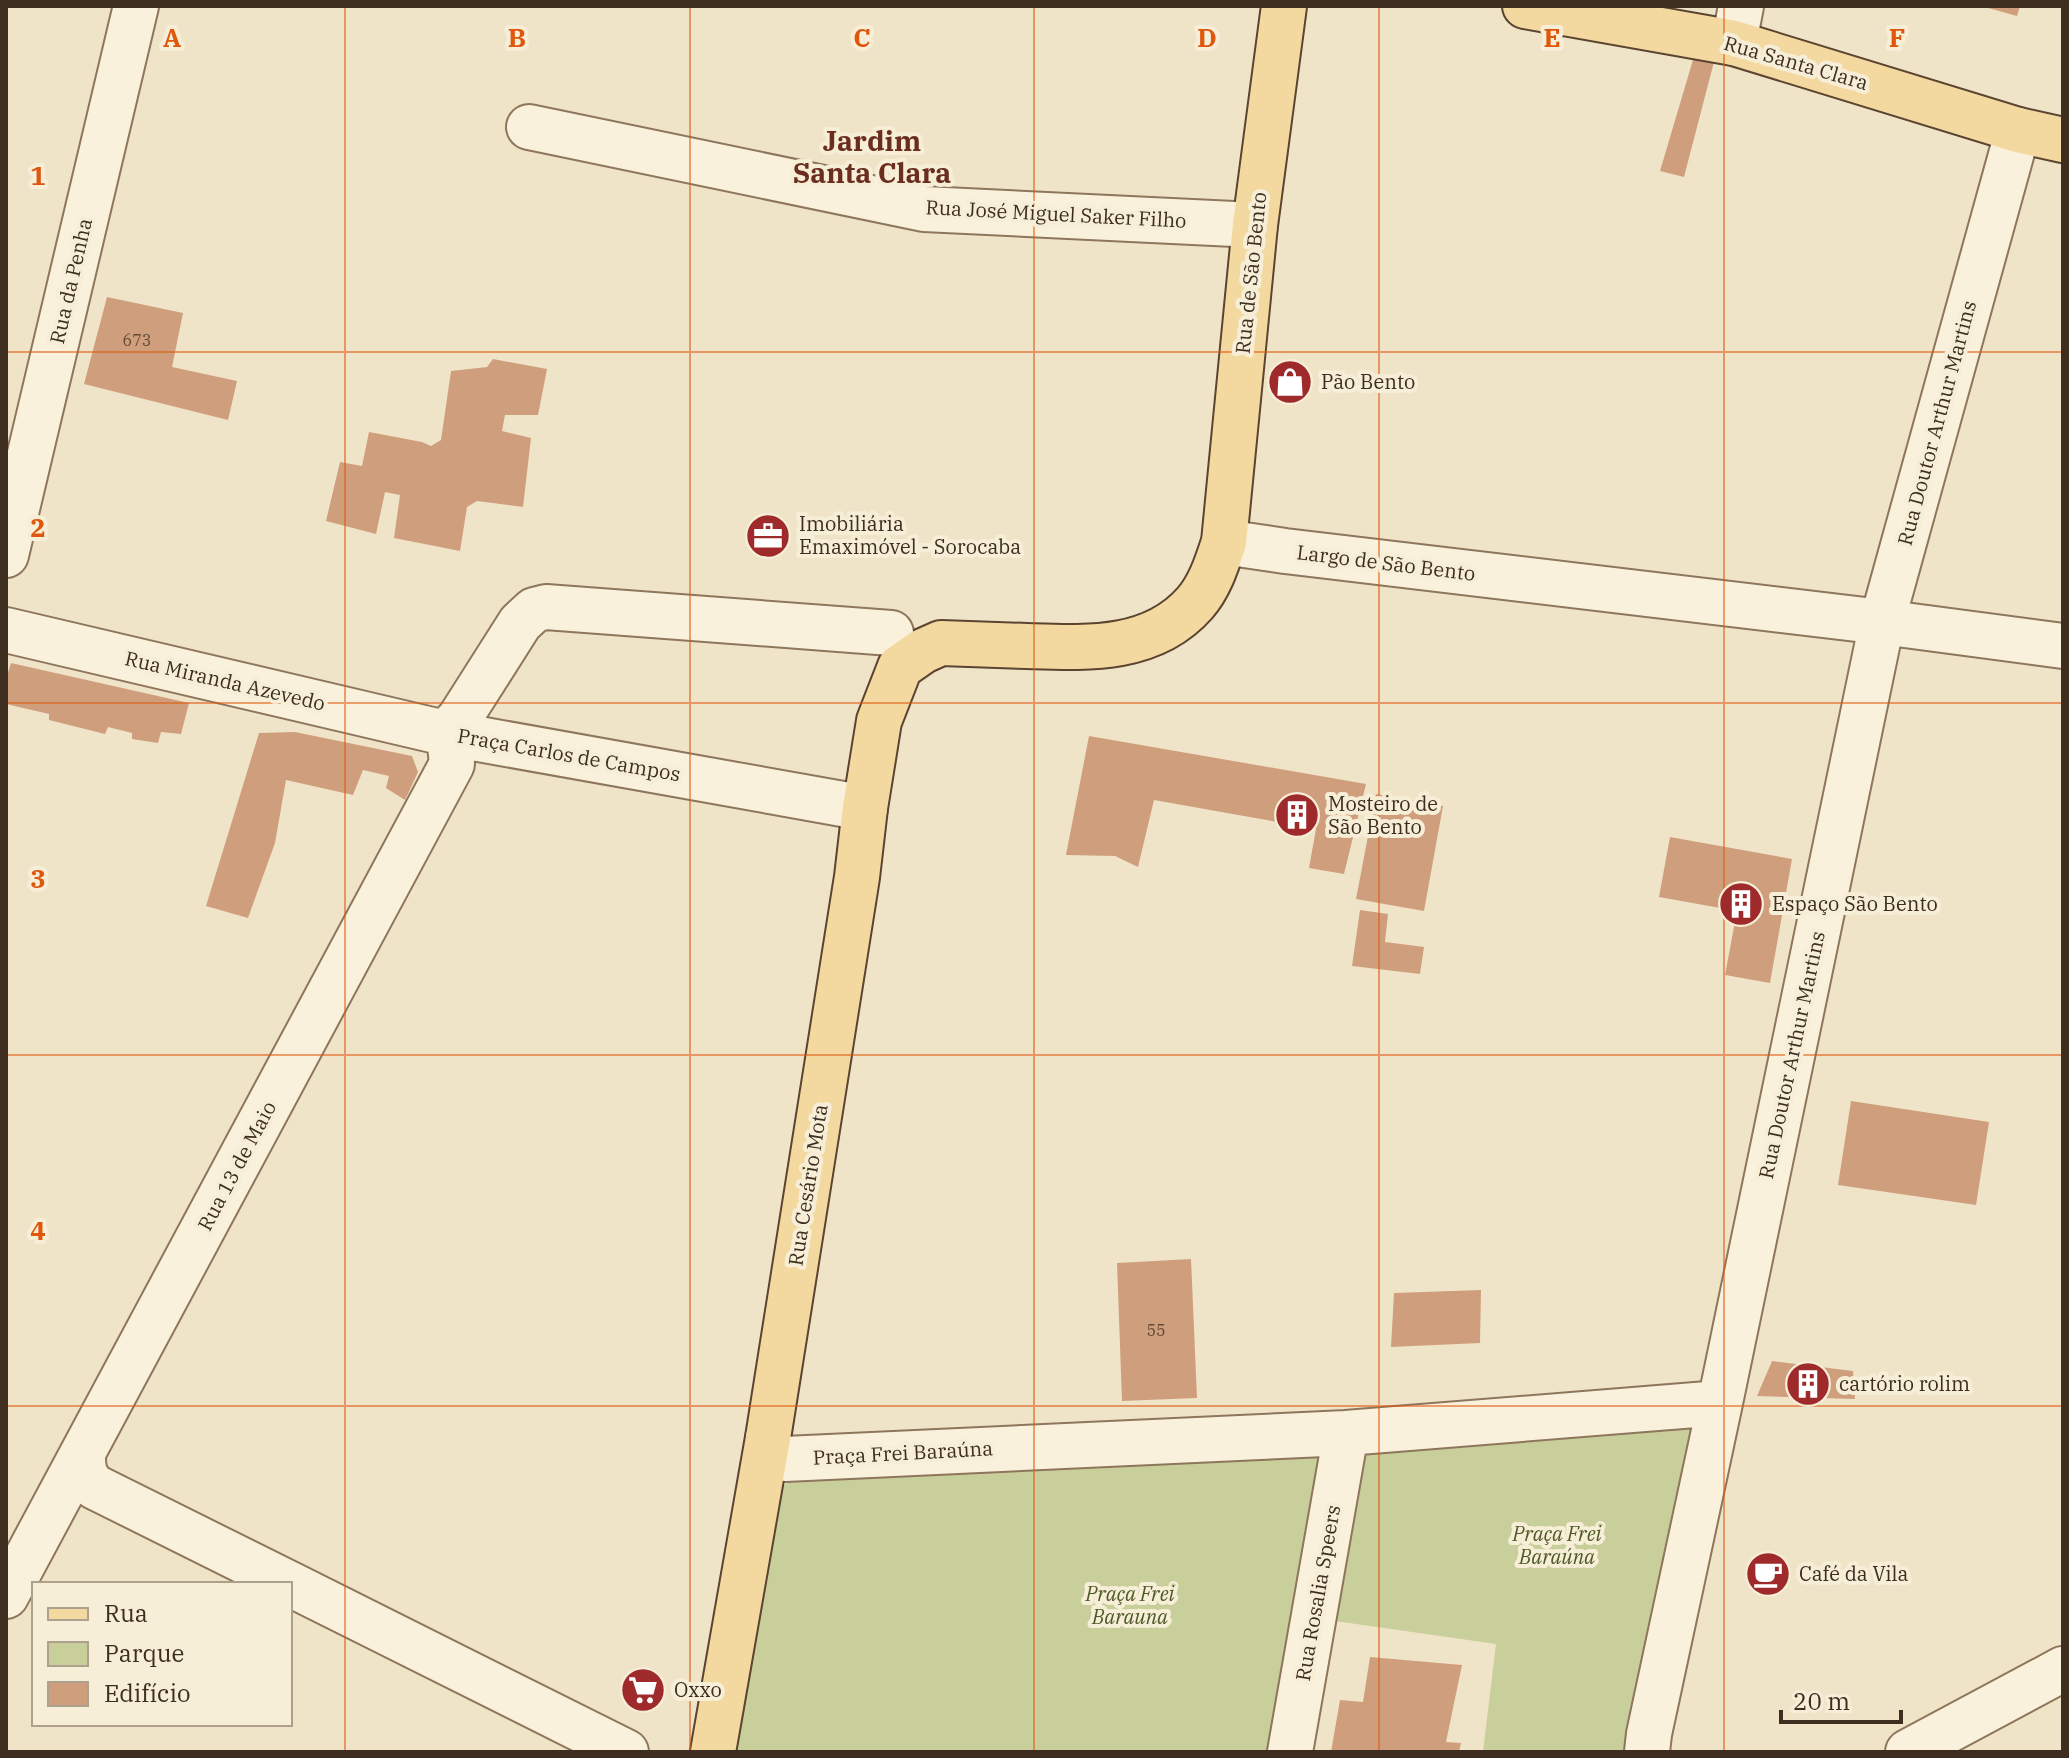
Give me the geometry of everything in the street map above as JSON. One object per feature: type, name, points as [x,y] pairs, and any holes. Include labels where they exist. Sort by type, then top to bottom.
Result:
[{"type":"main road","name":"Rua de São Bento","points":[[1224,542],[1255,225],[1284,6]]},
{"type":"main road","name":"Rua Santa Clara","points":[[1525,6],[1738,24],[2018,130],[2063,140]]},
{"type":"main road","points":[[895,650],[923,651],[941,643],[1087,648],[1130,642],[1157,631],[1196,602],[1216,567],[1224,542]]},
{"type":"main road","name":"Rua Cesário Mota","points":[[713,1752],[768,1438],[879,721],[895,650]]},
{"type":"street","name":"Rua da Penha","points":[[6,555],[136,6]]},
{"type":"street","name":"Rua José Miguel Saker Filho","points":[[529,127],[924,209],[1255,225]]},
{"type":"street","name":"Rua Doutor Arthur Martins","points":[[1647,1752],[1882,622],[2018,130]]},
{"type":"street","name":"Largo de São Bento","points":[[1224,542],[2063,646]]},
{"type":"street","name":"Praça Carlos de Campos","points":[[445,733],[459,719],[520,623],[534,610],[546,607],[895,650]]},
{"type":"street","name":"Rua Miranda Azevedo","points":[[6,630],[445,733]]},
{"type":"street","name":"Praça Carlos de Campos","points":[[445,733],[865,808]]},
{"type":"street","name":"Rua 13 de Maio","points":[[6,1596],[452,764],[445,733]]},
{"type":"street","name":"Praça Frei Baraúna","points":[[768,1438],[771,1449],[785,1459],[1346,1433],[1720,1403]]},
{"type":"street","name":"Rua Rosalia Speers","points":[[1290,1752],[1346,1433]]},
{"type":"street","points":[[83,1455],[83,1469],[95,1487],[286,1582]]},
{"type":"street","points":[[292,1585],[626,1752]]},
{"type":"street","points":[[1908,1752],[2063,1669]]},
{"type":"green space","name":"Praça Frei Baraúna","points":[[1692,1426],[1695,1432],[1633,1752],[1483,1752],[1496,1644],[1328,1620],[1361,1451]]},
{"type":"green space","name":"Praça Frei Barauna","points":[[1323,1451],[1275,1752],[731,1752],[774,1497],[793,1479]]},
{"type":"building","points":[[1981,6],[2020,6],[2017,16]]},
{"type":"building","points":[[1695,53],[1715,58],[1684,177],[1660,171]]},
{"type":"building","points":[[107,297],[183,313],[172,367],[237,381],[228,420],[84,384]]},
{"type":"building","points":[[493,359],[547,369],[538,415],[505,415],[502,431],[531,438],[523,507],[477,501],[467,507],[460,551],[394,538],[400,495],[385,492],[376,534],[326,521],[340,462],[362,466],[369,432],[431,446],[441,440],[451,371],[487,367]]},
{"type":"building","points":[[11,663],[189,703],[181,734],[161,732],[158,743],[132,739],[132,733],[108,727],[105,734],[49,720],[49,714],[6,704],[6,679]]},
{"type":"building","points":[[295,732],[412,756],[418,772],[405,800],[386,788],[389,776],[363,770],[353,795],[286,780],[275,843],[248,918],[206,906],[259,733]]},
{"type":"building","name":"Mosteiro de São Bento","points":[[1089,736],[1366,784],[1344,874],[1309,868],[1316,829],[1154,800],[1138,867],[1115,856],[1066,855]]},
{"type":"building","points":[[1376,794],[1443,806],[1424,911],[1356,899]]},
{"type":"building","name":"Espaço São Bento","points":[[1670,837],[1792,859],[1770,983],[1725,975],[1737,911],[1659,897]]},
{"type":"building","points":[[1360,910],[1388,914],[1385,942],[1424,947],[1420,974],[1352,966]]},
{"type":"building","points":[[1851,1101],[1989,1122],[1976,1205],[1838,1185]]},
{"type":"building","points":[[1191,1259],[1197,1398],[1122,1401],[1117,1263]]},
{"type":"building","points":[[1481,1290],[1480,1343],[1391,1347],[1394,1293]]},
{"type":"building","name":"cartório rolim","points":[[1772,1361],[1853,1371],[1855,1399],[1757,1396]]},
{"type":"building","points":[[1370,1657],[1462,1665],[1446,1742],[1461,1743],[1459,1752],[1331,1752],[1340,1700],[1363,1702]]},
{"type":"place","name":"Pão Bento","points":[[1290,382]]},
{"type":"place","name":"Imobiliária Emaximóvel - Sorocaba","points":[[768,536]]},
{"type":"place","name":"Mosteiro de São Bento","points":[[1297,815]]},
{"type":"place","name":"Espaço São Bento","points":[[1741,904]]},
{"type":"place","name":"cartório rolim","points":[[1808,1384]]},
{"type":"place","name":"Café da Vila","points":[[1768,1574]]},
{"type":"place","name":"Oxxo","points":[[643,1690]]},
{"type":"district","name":"Jardim Santa Clara","points":[[872,157]]}]
